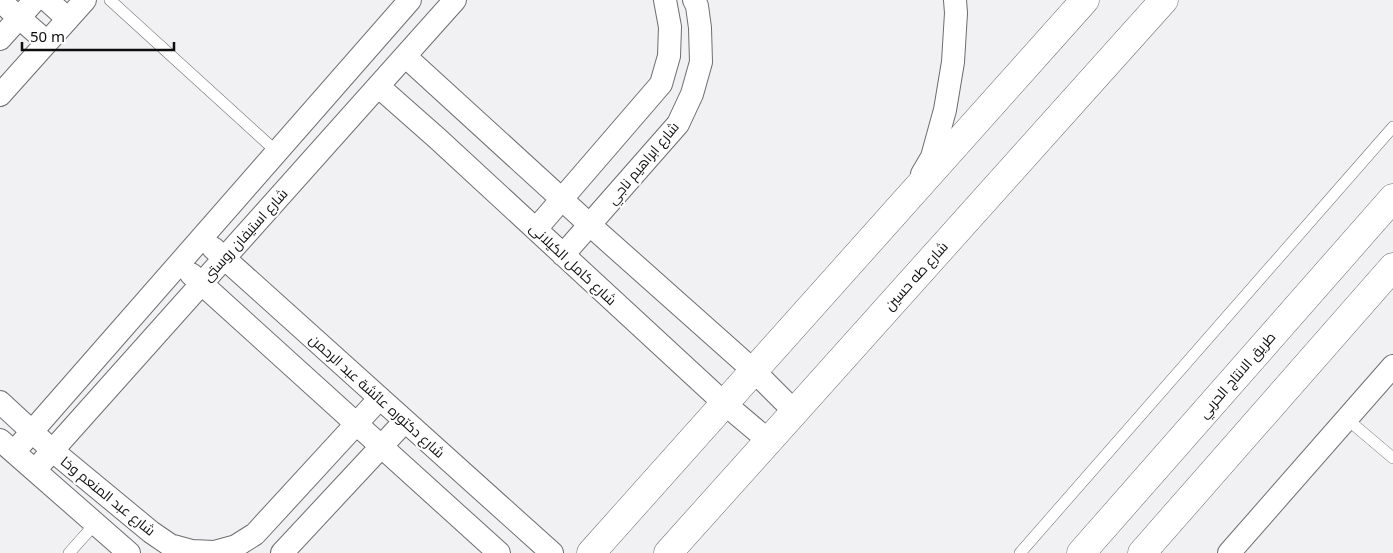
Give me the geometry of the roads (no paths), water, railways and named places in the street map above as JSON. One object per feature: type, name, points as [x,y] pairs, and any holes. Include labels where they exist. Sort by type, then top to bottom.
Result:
[{"type":"street","points":[[0,39],[35,0]]},
{"type":"street","points":[[47,0],[68,19]]},
{"type":"street","points":[[0,95],[84,0]]},
{"type":"street","points":[[7,446],[32,432],[410,0]]},
{"type":"street","name":"شارع استيفان روستى","points":[[35,470],[455,0]]},
{"type":"street","points":[[536,229],[661,84],[669,56],[670,27],[665,0]]},
{"type":"street","name":"شارع ابراهيم ناجي","points":[[564,255],[678,124],[692,94],[701,62],[700,28],[697,6],[694,0]]},
{"type":"street","points":[[908,198],[932,157],[945,110],[953,62],[955,0]]},
{"type":"street","points":[[592,553],[1085,0]]},
{"type":"street","name":"شارع طه حسين","points":[[668,553],[1164,0]]},
{"type":"street","points":[[0,1],[47,42]]},
{"type":"street","points":[[405,56],[562,200],[754,371],[795,412]]},
{"type":"street","name":"شارع كامل الكيلانى","points":[[378,86],[725,404],[769,441]]},
{"type":"street","name":"طريق الانتاج الحربي","points":[[1082,553],[1393,198]]},
{"type":"street","name":"شارع دكتوره عائشة عبد الرحمن","points":[[202,238],[552,553]]},
{"type":"street","points":[[180,264],[499,553]]},
{"type":"street","points":[[1142,553],[1393,267]]},
{"type":"street","points":[[1229,553],[1393,366]]},
{"type":"street","name":"شارع عبد المنعم وخا","points":[[0,402],[53,451],[151,532],[170,545],[192,551],[214,552],[236,546],[254,534],[380,398]]},
{"type":"street","points":[[282,553],[405,421]]},
{"type":"street","name":"شارع عبد المنعم وخا","points":[[7,446],[129,553]]},
{"type":"lane","points":[[110,0],[277,152]]},
{"type":"lane","points":[[1020,553],[1393,127]]},
{"type":"lane","points":[[1347,418],[1393,458]]},
{"type":"lane","points":[[69,553],[95,524]]}]
